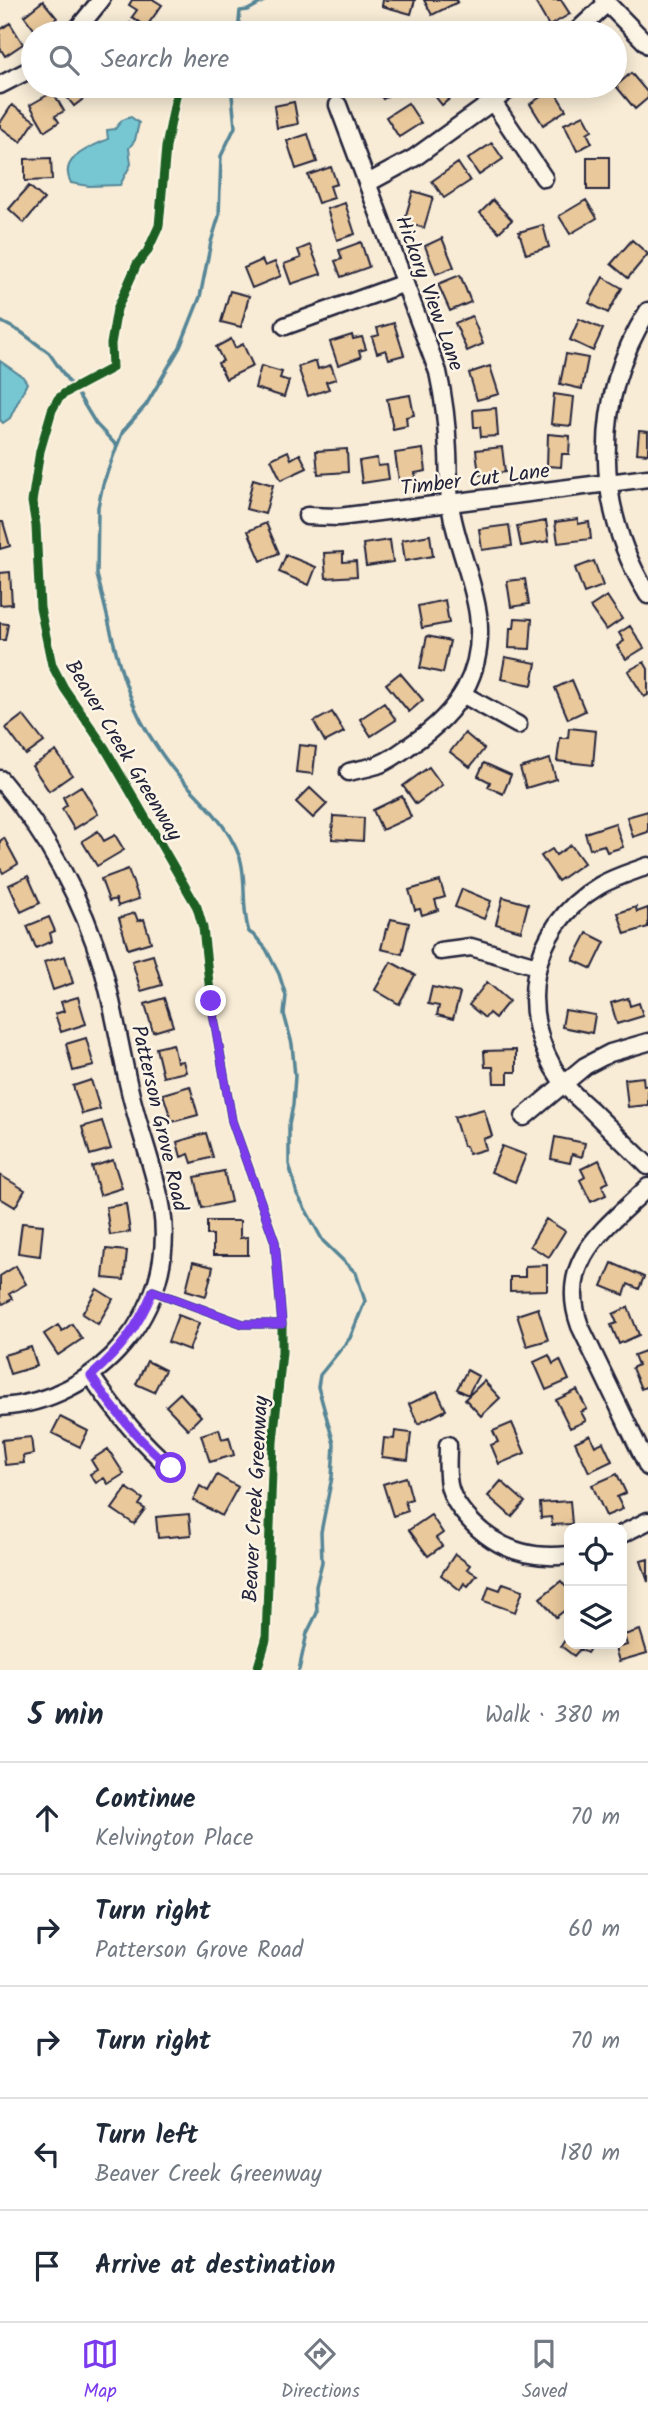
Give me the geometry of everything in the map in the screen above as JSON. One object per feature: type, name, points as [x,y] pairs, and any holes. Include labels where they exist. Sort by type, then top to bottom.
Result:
[{"type":"street","points":[[84,21],[101,0]]},
{"type":"street","points":[[586,21],[605,1],[624,21]]},
{"type":"street","points":[[627,24],[648,46]]},
{"type":"street","points":[[0,85],[21,74]]},
{"type":"street","points":[[368,183],[414,158],[498,98]]},
{"type":"street","points":[[493,102],[544,178]]},
{"type":"street","name":"Hickory View Lane","points":[[338,105],[440,382],[447,436],[450,503],[458,544],[478,614],[476,659],[464,695]]},
{"type":"street","points":[[285,326],[405,283]]},
{"type":"street","points":[[648,311],[628,347],[613,393],[606,444],[608,484],[619,537],[648,595]]},
{"type":"street","name":"Timber Cut Lane","points":[[307,516],[339,517],[648,478]]},
{"type":"street","points":[[349,772],[380,764],[400,752],[438,725],[464,695],[518,725]]},
{"type":"street","name":"Patterson Grove Road","points":[[0,779],[47,844],[70,886],[94,943],[108,990],[135,1115],[162,1211],[162,1258],[158,1277],[143,1314],[123,1346],[91,1376],[45,1398],[0,1407]]},
{"type":"street","points":[[648,866],[599,885],[567,912],[556,927],[537,966],[533,1001],[535,1020],[547,1058],[563,1083],[648,1166]]},
{"type":"street","points":[[440,951],[471,947],[537,966]]},
{"type":"street","points":[[524,1117],[563,1083],[598,1058],[648,1042]]},
{"type":"street","points":[[648,1187],[587,1248],[577,1268],[572,1292],[580,1326],[648,1467]]},
{"type":"street","points":[[91,1376],[127,1426],[148,1449],[171,1468]]},
{"type":"street","points":[[448,1445],[450,1490],[473,1525],[499,1544],[514,1551],[532,1556],[564,1555]]},
{"type":"street","points":[[627,1532],[648,1521]]},
{"type":"water","points":[[131,117],[139,123],[135,140],[129,148],[131,164],[120,185],[89,186],[71,183],[68,167],[72,160],[108,139],[107,130],[115,129],[122,120]]},
{"type":"water","points":[[0,361],[23,377],[27,383],[10,418],[3,423],[0,420]]},
{"type":"building","points":[[132,0],[154,0],[162,5],[150,21],[138,21],[132,17],[137,10],[129,5]]},
{"type":"building","points":[[383,0],[415,0],[411,14],[382,6]]},
{"type":"building","points":[[424,0],[457,0],[458,2],[432,15]]},
{"type":"building","points":[[534,0],[561,0],[570,14],[558,21],[546,21]]},
{"type":"building","points":[[43,1],[57,18],[53,21],[28,21],[24,16]]},
{"type":"building","points":[[10,23],[21,41],[21,45],[5,56],[0,48],[0,30]]},
{"type":"building","points":[[631,73],[648,93],[648,98],[635,109],[626,98],[627,76]]},
{"type":"building","points":[[42,98],[56,98],[64,111],[55,116],[59,122],[45,131],[30,105]]},
{"type":"building","points":[[68,98],[84,98],[74,106]]},
{"type":"building","points":[[437,98],[451,98],[442,105]]},
{"type":"building","points":[[539,98],[559,98],[566,110],[543,125],[530,104]]},
{"type":"building","points":[[294,102],[298,124],[277,128],[274,106]]},
{"type":"building","points":[[408,103],[421,123],[399,137],[386,117]]},
{"type":"building","points":[[12,105],[35,121],[21,142],[0,127]]},
{"type":"building","points":[[584,115],[592,130],[587,133],[592,143],[577,151],[564,124]]},
{"type":"building","points":[[308,134],[317,162],[296,169],[287,141]]},
{"type":"building","points":[[492,143],[503,159],[479,175],[468,159]]},
{"type":"building","points":[[587,157],[609,157],[609,190],[587,190]]},
{"type":"building","points":[[51,158],[52,180],[25,181],[25,159]]},
{"type":"building","points":[[458,163],[470,181],[444,198],[432,181]]},
{"type":"building","points":[[331,167],[337,184],[330,186],[334,198],[318,203],[308,175]]},
{"type":"building","points":[[29,186],[44,199],[24,223],[9,209]]},
{"type":"building","points":[[413,191],[433,197],[424,228],[404,222]]},
{"type":"building","points":[[493,200],[512,220],[499,232],[480,213]]},
{"type":"building","points":[[586,200],[597,218],[570,234],[559,216]]},
{"type":"building","points":[[345,203],[355,234],[337,240],[327,209]]},
{"type":"building","points":[[543,225],[549,247],[526,254],[519,232]]},
{"type":"building","points":[[442,238],[454,267],[436,274],[425,246]]},
{"type":"building","points":[[632,240],[648,254],[628,278],[611,264]]},
{"type":"building","points":[[361,242],[369,267],[341,277],[335,261],[342,259],[339,250]]},
{"type":"building","points":[[310,245],[321,274],[291,284],[284,264],[301,258],[298,250]]},
{"type":"building","points":[[262,260],[265,266],[275,262],[281,276],[252,288],[244,268]]},
{"type":"building","points":[[460,275],[471,302],[450,311],[438,284]]},
{"type":"building","points":[[603,277],[622,288],[608,313],[589,303]]},
{"type":"building","points":[[230,291],[249,296],[241,327],[221,322]]},
{"type":"building","points":[[472,316],[483,344],[467,351],[455,323]]},
{"type":"building","points":[[579,319],[603,329],[593,351],[570,340]]},
{"type":"building","points":[[394,323],[404,355],[389,359],[386,350],[377,353],[372,337],[379,335],[377,328]]},
{"type":"building","points":[[352,335],[353,339],[362,337],[366,349],[359,351],[361,357],[338,365],[330,342]]},
{"type":"building","points":[[231,339],[235,348],[243,344],[253,366],[226,379],[218,363],[223,361],[216,347]]},
{"type":"building","points":[[566,354],[588,358],[582,389],[560,384]]},
{"type":"building","points":[[316,361],[318,369],[331,365],[336,379],[326,382],[329,389],[308,396],[298,367]]},
{"type":"building","points":[[261,366],[282,372],[280,378],[289,381],[284,397],[255,388]]},
{"type":"building","points":[[490,366],[499,394],[477,400],[469,373]]},
{"type":"building","points":[[554,394],[574,397],[571,426],[551,424]]},
{"type":"building","points":[[410,395],[414,415],[406,417],[407,426],[393,429],[387,399]]},
{"type":"building","points":[[496,408],[498,436],[481,437],[480,427],[474,427],[473,410]]},
{"type":"building","points":[[639,431],[648,432],[648,454],[637,453]]},
{"type":"building","points":[[548,434],[570,436],[569,454],[562,454],[561,467],[547,466]]},
{"type":"building","points":[[502,447],[505,472],[479,475],[476,450]]},
{"type":"building","points":[[347,449],[348,472],[318,474],[316,451]]},
{"type":"building","points":[[423,449],[426,471],[415,473],[416,478],[399,481],[395,453]]},
{"type":"building","points":[[288,451],[291,459],[300,454],[307,468],[281,480],[271,459]]},
{"type":"building","points":[[377,458],[378,466],[387,465],[389,479],[362,483],[359,461]]},
{"type":"building","points":[[253,479],[273,485],[265,514],[246,509]]},
{"type":"building","points":[[578,519],[578,524],[589,522],[591,539],[558,543],[555,522]]},
{"type":"building","points":[[546,521],[549,541],[521,546],[517,526]]},
{"type":"building","points":[[0,522],[3,522],[10,546],[0,549]]},
{"type":"building","points":[[266,523],[279,553],[261,561],[248,531]]},
{"type":"building","points":[[509,525],[512,546],[482,550],[479,529]]},
{"type":"building","points":[[430,535],[433,556],[405,561],[402,540]]},
{"type":"building","points":[[390,540],[393,562],[366,566],[363,544]]},
{"type":"building","points":[[343,552],[343,562],[356,561],[357,576],[326,578],[324,553]]},
{"type":"building","points":[[286,555],[316,567],[309,585],[279,572]]},
{"type":"building","points":[[594,561],[603,586],[584,593],[575,568]]},
{"type":"building","points":[[10,572],[12,604],[0,605],[0,573]]},
{"type":"building","points":[[525,579],[529,604],[511,607],[507,581]]},
{"type":"building","points":[[607,596],[622,619],[606,630],[590,607]]},
{"type":"building","points":[[445,600],[449,623],[422,628],[418,606]]},
{"type":"building","points":[[515,618],[532,619],[530,649],[509,648],[510,628],[514,628]]},
{"type":"building","points":[[0,623],[8,624],[5,640],[0,640]]},
{"type":"building","points":[[630,626],[644,648],[626,659],[617,646],[624,641],[619,633]]},
{"type":"building","points":[[427,636],[450,641],[443,673],[420,668]]},
{"type":"building","points":[[505,657],[536,663],[532,685],[501,679]]},
{"type":"building","points":[[644,662],[648,669],[648,695],[644,697],[628,671]]},
{"type":"building","points":[[400,673],[423,700],[409,712],[386,684]]},
{"type":"building","points":[[572,680],[585,711],[568,719],[555,688]]},
{"type":"building","points":[[384,703],[396,720],[371,736],[360,719]]},
{"type":"building","points":[[332,712],[344,732],[325,742],[314,722]]},
{"type":"building","points":[[23,715],[44,742],[26,755],[6,728]]},
{"type":"building","points":[[569,728],[596,731],[593,765],[557,761],[560,738],[568,738]]},
{"type":"building","points":[[465,733],[484,749],[470,767],[450,752]]},
{"type":"building","points":[[299,745],[316,747],[313,774],[296,772]]},
{"type":"building","points":[[56,751],[72,775],[49,791],[32,766]]},
{"type":"building","points":[[550,759],[556,779],[526,788],[520,768]]},
{"type":"building","points":[[484,763],[511,775],[503,794],[488,787],[490,782],[478,776]]},
{"type":"building","points":[[429,767],[442,785],[416,804],[403,786]]},
{"type":"building","points":[[81,786],[98,814],[74,829],[62,809],[67,805],[63,797]]},
{"type":"building","points":[[310,788],[327,804],[313,818],[296,802]]},
{"type":"building","points":[[402,796],[411,817],[382,830],[373,810]]},
{"type":"building","points":[[648,811],[648,832],[633,837],[627,817]]},
{"type":"building","points":[[333,816],[364,818],[363,841],[332,839]]},
{"type":"building","points":[[615,823],[623,847],[607,852],[604,845],[590,849],[585,833]]},
{"type":"building","points":[[98,831],[104,841],[115,835],[124,850],[97,866],[82,841]]},
{"type":"building","points":[[4,838],[18,864],[3,873],[0,868],[0,841]]},
{"type":"building","points":[[571,845],[584,863],[558,881],[541,856],[552,849],[556,855]]},
{"type":"building","points":[[128,869],[139,899],[118,906],[116,899],[109,901],[101,879]]},
{"type":"building","points":[[28,876],[40,903],[21,912],[9,885]]},
{"type":"building","points":[[440,881],[445,897],[435,900],[438,910],[422,915],[420,909],[415,910],[409,890]]},
{"type":"building","points":[[462,889],[491,901],[484,919],[455,907]]},
{"type":"building","points":[[503,897],[528,904],[521,931],[496,924]]},
{"type":"building","points":[[636,907],[637,912],[648,908],[648,927],[625,934],[618,913]]},
{"type":"building","points":[[135,913],[138,921],[144,919],[151,942],[128,949],[119,918]]},
{"type":"building","points":[[49,917],[55,931],[50,933],[52,941],[36,948],[27,926]]},
{"type":"building","points":[[391,919],[409,923],[402,954],[381,949]]},
{"type":"building","points":[[587,933],[605,942],[592,969],[573,960]]},
{"type":"building","points":[[153,955],[162,985],[141,991],[132,961]]},
{"type":"building","points":[[65,956],[73,983],[53,990],[44,962]]},
{"type":"building","points":[[391,962],[415,975],[399,1004],[375,990]]},
{"type":"building","points":[[487,982],[509,1001],[495,1018],[489,1013],[485,1018],[469,1005]]},
{"type":"building","points":[[432,987],[460,993],[453,1019],[437,1015],[439,1006],[428,1004]]},
{"type":"building","points":[[78,997],[86,1024],[61,1032],[55,1014],[64,1011],[61,1002]]},
{"type":"building","points":[[164,998],[173,1026],[153,1032],[145,1004]]},
{"type":"building","points":[[628,998],[630,1006],[639,1003],[643,1016],[617,1024],[611,1003]]},
{"type":"building","points":[[565,1010],[595,1015],[592,1033],[562,1027]]},
{"type":"building","points":[[86,1038],[94,1066],[73,1071],[66,1044]]},
{"type":"building","points":[[173,1044],[177,1062],[183,1061],[186,1072],[163,1077],[156,1048]]},
{"type":"building","points":[[516,1050],[516,1072],[508,1072],[508,1083],[494,1083],[493,1067],[485,1067],[484,1051]]},
{"type":"building","points":[[643,1077],[644,1086],[648,1085],[648,1105],[628,1107],[625,1079]]},
{"type":"building","points":[[91,1080],[100,1109],[82,1114],[73,1086]]},
{"type":"building","points":[[190,1086],[198,1115],[172,1122],[163,1094]]},
{"type":"building","points":[[484,1109],[492,1136],[483,1139],[486,1149],[469,1154],[466,1146],[463,1146],[454,1117]]},
{"type":"building","points":[[102,1121],[111,1149],[90,1155],[82,1127]]},
{"type":"building","points":[[206,1133],[213,1157],[192,1163],[189,1154],[181,1157],[177,1142]]},
{"type":"building","points":[[555,1137],[585,1143],[582,1157],[572,1154],[570,1163],[551,1159]]},
{"type":"building","points":[[502,1146],[526,1155],[515,1182],[491,1172]]},
{"type":"building","points":[[113,1160],[122,1188],[100,1195],[92,1167]]},
{"type":"building","points":[[599,1160],[609,1182],[602,1185],[606,1195],[591,1202],[580,1180],[585,1177],[581,1169]]},
{"type":"building","points":[[224,1171],[231,1202],[202,1208],[195,1177]]},
{"type":"building","points":[[0,1175],[25,1190],[15,1207],[0,1198]]},
{"type":"building","points":[[126,1204],[130,1232],[110,1235],[106,1207]]},
{"type":"building","points":[[546,1219],[565,1231],[549,1257],[530,1246]]},
{"type":"building","points":[[207,1221],[240,1221],[240,1238],[248,1237],[248,1255],[213,1255],[213,1235],[207,1235]]},
{"type":"building","points":[[22,1223],[43,1225],[40,1256],[18,1253]]},
{"type":"building","points":[[106,1249],[127,1251],[124,1280],[103,1278]]},
{"type":"building","points":[[193,1262],[213,1267],[206,1296],[186,1290]]},
{"type":"building","points":[[612,1263],[644,1277],[639,1289],[628,1284],[624,1295],[602,1286]]},
{"type":"building","points":[[547,1265],[547,1290],[510,1291],[510,1277],[525,1277],[525,1266]]},
{"type":"building","points":[[16,1266],[26,1284],[9,1294],[12,1299],[3,1304],[0,1300],[0,1276]]},
{"type":"building","points":[[97,1289],[113,1299],[98,1324],[82,1314]]},
{"type":"building","points":[[628,1307],[639,1335],[619,1344],[611,1325],[617,1323],[613,1314]]},
{"type":"building","points":[[538,1308],[548,1340],[527,1346],[517,1315]]},
{"type":"building","points":[[178,1315],[199,1323],[189,1350],[168,1342]]},
{"type":"building","points":[[72,1324],[82,1339],[58,1355],[44,1334],[58,1325],[62,1331]]},
{"type":"building","points":[[31,1347],[37,1366],[10,1374],[4,1355]]},
{"type":"building","points":[[648,1350],[648,1386],[641,1389],[632,1368],[638,1365],[634,1355]]},
{"type":"building","points":[[549,1355],[553,1364],[560,1360],[569,1380],[546,1390],[534,1362]]},
{"type":"building","points":[[147,1361],[165,1370],[154,1392],[136,1384]]},
{"type":"building","points":[[467,1370],[478,1376],[468,1395],[457,1389]]},
{"type":"building","points":[[484,1381],[500,1398],[481,1416],[465,1399]]},
{"type":"building","points":[[577,1390],[587,1409],[581,1412],[586,1421],[570,1428],[556,1400]]},
{"type":"building","points":[[437,1391],[446,1410],[418,1424],[409,1404]]},
{"type":"building","points":[[180,1393],[201,1416],[188,1429],[166,1406]]},
{"type":"building","points":[[60,1417],[88,1431],[80,1447],[52,1433]]},
{"type":"building","points":[[512,1423],[525,1453],[499,1464],[491,1445],[498,1442],[493,1431]]},
{"type":"building","points":[[219,1429],[222,1439],[229,1437],[234,1455],[210,1462],[201,1435]]},
{"type":"building","points":[[395,1431],[411,1433],[408,1460],[382,1457],[384,1438],[394,1439]]},
{"type":"building","points":[[590,1435],[595,1446],[603,1442],[612,1461],[589,1472],[575,1442]]},
{"type":"building","points":[[31,1437],[33,1454],[23,1456],[24,1463],[5,1465],[2,1440]]},
{"type":"building","points":[[108,1449],[124,1474],[108,1484],[104,1478],[96,1483],[90,1474],[97,1470],[91,1460]]},
{"type":"building","points":[[617,1474],[626,1493],[617,1497],[623,1509],[606,1516],[592,1485]]},
{"type":"building","points":[[217,1475],[238,1487],[222,1516],[193,1500],[200,1486],[208,1491]]},
{"type":"building","points":[[406,1477],[412,1499],[405,1501],[408,1511],[393,1516],[383,1484]]},
{"type":"building","points":[[501,1481],[525,1502],[512,1517],[488,1496]]},
{"type":"building","points":[[127,1488],[143,1499],[139,1505],[145,1509],[134,1524],[112,1509]]},
{"type":"building","points":[[570,1501],[572,1523],[552,1525],[551,1517],[541,1518],[540,1503]]},
{"type":"building","points":[[189,1514],[191,1535],[158,1538],[156,1517]]},
{"type":"building","points":[[431,1515],[443,1533],[436,1538],[442,1546],[428,1556],[409,1530]]},
{"type":"building","points":[[455,1554],[470,1565],[467,1569],[477,1575],[468,1586],[464,1583],[460,1590],[441,1575]]},
{"type":"building","points":[[648,1559],[648,1582],[641,1561]]},
{"type":"building","points":[[561,1581],[564,1585],[564,1611],[556,1617],[540,1598]]},
{"type":"building","points":[[503,1583],[523,1590],[515,1612],[484,1601],[489,1586],[500,1590]]},
{"type":"building","points":[[640,1630],[647,1653],[619,1661],[615,1649],[627,1649],[627,1634]]},
{"type":"building","points":[[565,1649],[580,1649],[574,1656]]},
{"type":"waterway","points":[[239,21],[240,11],[248,10],[266,0]]},
{"type":"waterway","points":[[232,98],[235,127],[221,156],[219,216],[200,297],[180,347],[146,405],[123,431],[117,446],[98,507],[97,575],[123,677],[138,715],[169,764],[223,826],[240,858],[249,932],[266,949],[279,974],[286,996],[284,1014],[292,1044],[295,1076],[289,1125],[289,1164],[297,1194],[323,1241],[356,1273],[365,1301],[350,1338],[320,1375],[318,1387],[334,1444],[332,1477],[321,1532],[322,1562],[316,1586],[317,1613],[307,1633],[299,1670]]},
{"type":"waterway","points":[[0,321],[21,332],[49,353],[69,382]]},
{"type":"waterway","points":[[79,396],[96,424],[117,446]]},
{"type":"cycle path","name":"Beaver Creek Greenway","points":[[176,98],[166,147],[159,226],[147,252],[137,264],[117,309],[111,344],[112,368],[58,399],[40,451],[32,502],[36,526],[40,608],[52,665],[64,688],[105,748],[197,907],[203,928],[211,1001],[232,1121],[275,1242],[282,1352],[273,1442],[266,1640],[257,1670]]},
{"type":"cycle path","points":[[153,1291],[243,1324],[282,1324]]},
{"type":"route","points":[[171,1468],[148,1449],[127,1426],[91,1376],[132,1334],[153,1291],[243,1324],[282,1324],[275,1242],[232,1121],[211,1001]]}]
